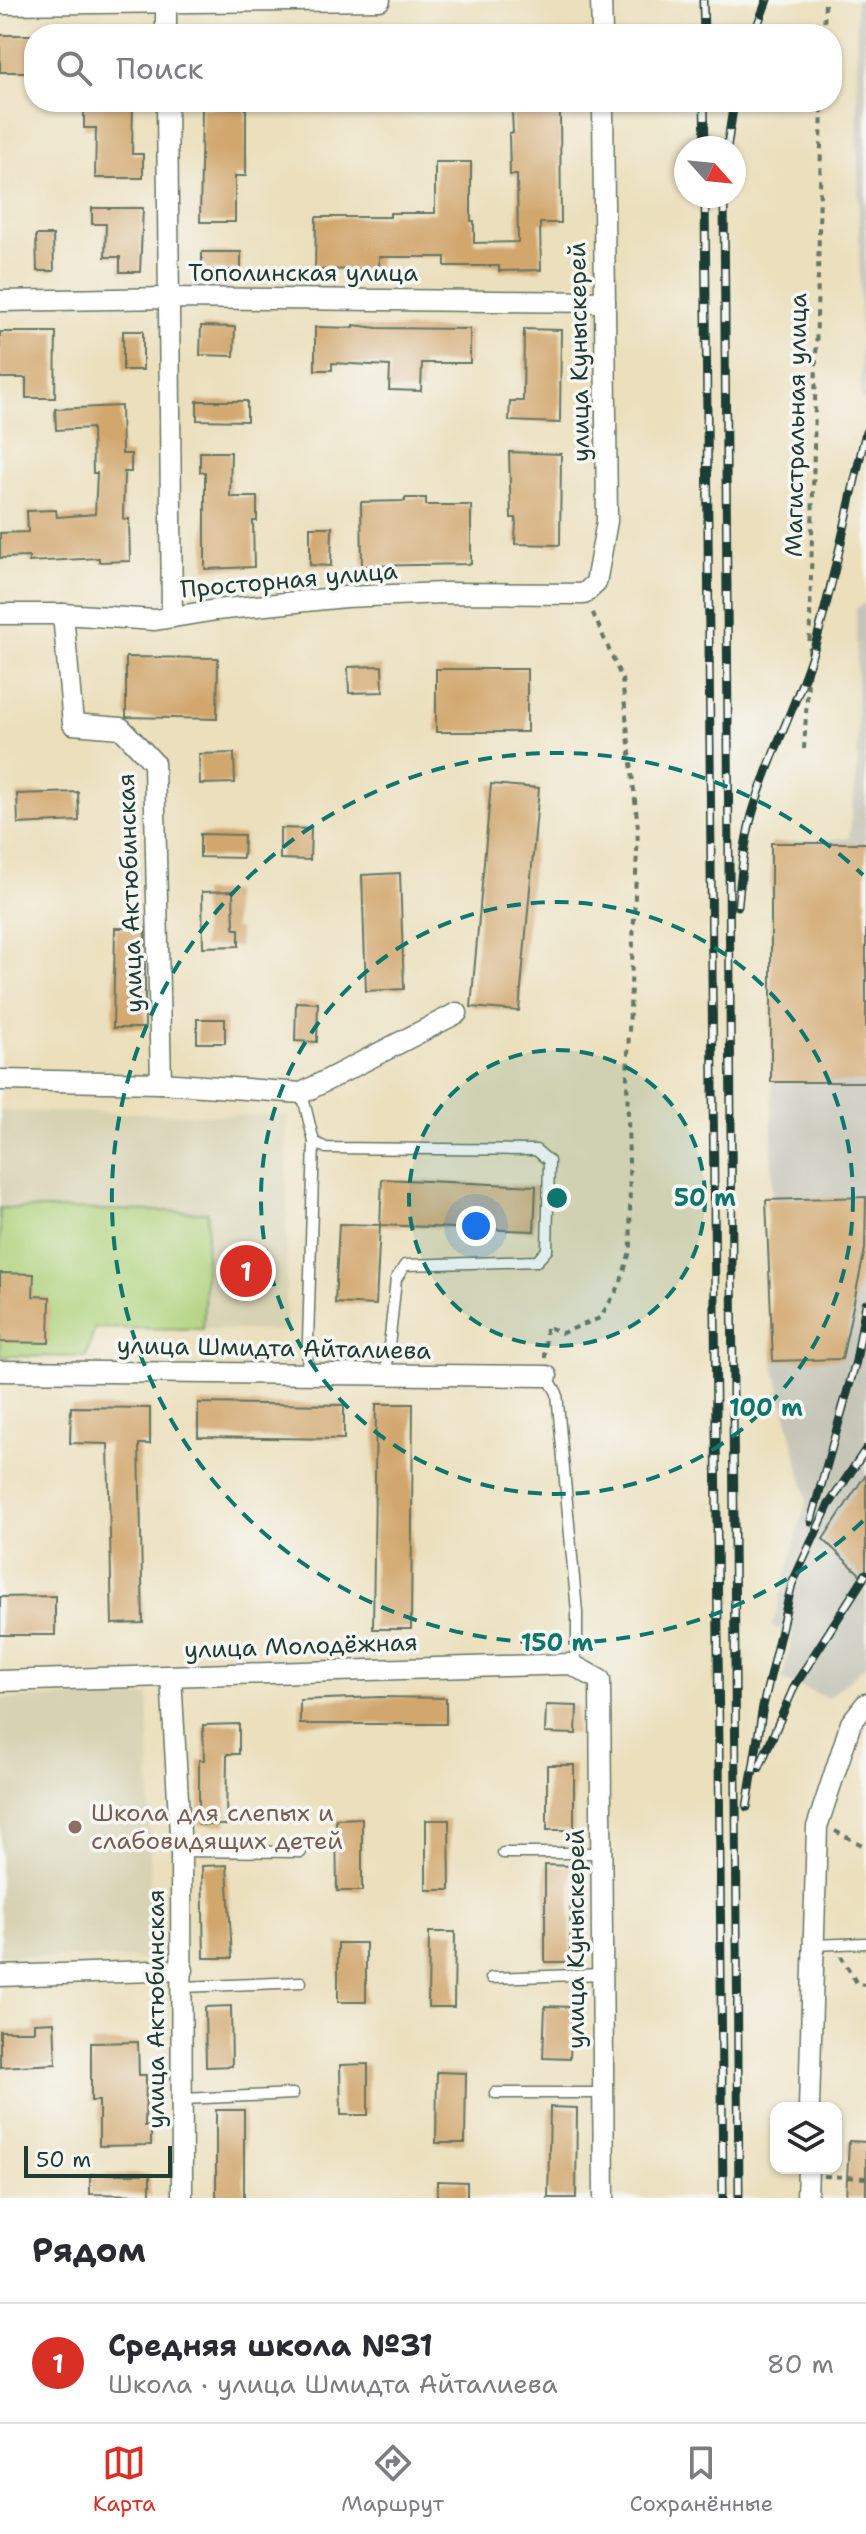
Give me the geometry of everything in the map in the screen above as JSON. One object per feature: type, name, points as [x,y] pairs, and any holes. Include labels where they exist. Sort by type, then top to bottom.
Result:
[{"type":"street","points":[[0,4],[380,0]]},
{"type":"street","points":[[601,0],[602,24]]},
{"type":"street","points":[[166,1],[166,24]]},
{"type":"street","points":[[167,112],[172,617]]},
{"type":"street","name":"улица Куныскерей","points":[[584,594],[596,583],[607,521],[603,112]]},
{"type":"street","name":"Тополинская улица","points":[[0,301],[169,298],[605,302]]},
{"type":"street","name":"Просторная улица","points":[[0,614],[63,614],[155,620],[216,610],[345,597],[443,593],[584,594]]},
{"type":"street","name":"улица Актюбинская","points":[[63,614],[73,724],[121,728],[154,763],[161,1083]]},
{"type":"street","points":[[0,1080],[161,1083],[302,1093],[457,1013]]},
{"type":"street","name":"улица Шмидта Айталиева","points":[[0,1371],[547,1376]]},
{"type":"street","name":"улица Куныскерей","points":[[571,1664],[600,1680],[604,2198]]},
{"type":"street","name":"улица Молодёжная","points":[[0,1681],[571,1664]]},
{"type":"street","name":"улица Актюбинская","points":[[171,1676],[181,1851],[182,2198]]},
{"type":"street","points":[[809,2102],[813,1945],[826,1829],[851,1723],[866,1704]]},
{"type":"street","points":[[0,1976],[183,1978]]},
{"type":"street","points":[[807,2198],[808,2174]]},
{"type":"lane","points":[[302,1093],[314,1142],[307,1374]]},
{"type":"lane","points":[[314,1142],[326,1148],[536,1150],[549,1161],[547,1250],[543,1257],[537,1261],[405,1265],[396,1279],[386,1375]]},
{"type":"lane","points":[[547,1376],[557,1393],[577,1612],[577,1651],[571,1664]]},
{"type":"lane","points":[[181,1851],[301,1852]]},
{"type":"lane","points":[[503,1853],[602,1853]]},
{"type":"lane","points":[[813,1945],[866,1943]]},
{"type":"lane","points":[[491,1978],[603,1974]]},
{"type":"lane","points":[[183,1978],[301,1982]]},
{"type":"lane","points":[[495,2093],[604,2093]]},
{"type":"lane","points":[[183,2099],[293,2094]]},
{"type":"path","points":[[824,24],[825,0]]},
{"type":"path","name":"Магистральная улица","points":[[804,749],[809,663],[822,112]]},
{"type":"path","points":[[547,1376],[546,1326],[562,1333],[600,1318],[620,1285],[631,1248],[627,1077],[638,828],[622,679],[584,594]]},
{"type":"path","points":[[826,1829],[834,1845]]},
{"type":"path","points":[[826,1829],[866,1847]]},
{"type":"path","points":[[836,1944],[857,1984],[866,1985]]},
{"type":"path","points":[[827,2174],[866,2178]]},
{"type":"shaded area","points":[[856,0],[866,0],[866,399],[861,400]]},
{"type":"shaded area","points":[[866,603],[866,1665],[828,1698],[782,1680],[793,1634],[772,1627],[807,1499],[773,1361],[771,843],[849,838],[858,765],[856,608]]},
{"type":"shaded area","points":[[0,1111],[287,1116],[286,1331],[203,1329],[208,1212],[0,1208]]},
{"type":"shaded area","name":"Школа для слепых и слабовидящих детей","points":[[149,1696],[151,1959],[0,1955],[0,1699]]},
{"type":"green space","points":[[0,1208],[208,1212],[203,1329],[95,1328],[86,1357],[0,1356]]},
{"type":"building","points":[[0,35],[24,35],[24,72],[0,72]]},
{"type":"building","points":[[84,112],[133,112],[132,154],[143,154],[143,178],[95,178],[96,128],[84,128]]},
{"type":"building","points":[[202,112],[246,112],[246,176],[235,176],[235,222],[200,222]]},
{"type":"building","points":[[512,112],[560,112],[561,223],[540,223],[541,270],[499,271],[499,266],[445,266],[445,257],[379,257],[379,269],[315,270],[316,217],[390,217],[390,213],[435,213],[435,162],[471,162],[474,243],[518,242],[517,175],[510,175],[509,133],[513,133]]},
{"type":"building","points":[[92,208],[143,208],[140,272],[120,272],[120,257],[105,257],[106,224],[92,224]]},
{"type":"building","points":[[36,235],[53,235],[54,271],[37,271]]},
{"type":"building","points":[[202,252],[241,252],[241,270],[202,270]]},
{"type":"building","points":[[354,325],[470,329],[470,363],[422,363],[421,391],[389,390],[390,366],[332,363],[332,370],[315,370],[315,327],[354,328]]},
{"type":"building","points":[[201,326],[235,327],[234,356],[200,355]]},
{"type":"building","points":[[524,329],[561,330],[560,423],[509,421],[510,401],[523,401]]},
{"type":"building","points":[[123,331],[143,331],[143,370],[123,370]]},
{"type":"building","points":[[0,332],[56,332],[55,398],[26,398],[26,378],[0,378]]},
{"type":"building","points":[[197,401],[247,401],[247,421],[197,420]]},
{"type":"building","points":[[121,406],[122,454],[131,454],[131,472],[124,472],[123,519],[129,519],[130,561],[99,562],[99,558],[29,562],[29,557],[0,558],[0,533],[28,532],[27,511],[56,510],[57,517],[95,514],[97,473],[93,473],[92,428],[56,430],[55,409]]},
{"type":"building","points":[[200,452],[231,452],[230,497],[257,497],[257,521],[253,521],[254,567],[205,569],[205,472],[200,472]]},
{"type":"building","points":[[509,452],[561,454],[560,545],[515,544],[516,518],[511,518]]},
{"type":"building","points":[[405,498],[426,498],[426,505],[471,505],[471,564],[362,566],[361,502],[405,501]]},
{"type":"building","points":[[310,527],[332,527],[331,566],[310,565]]},
{"type":"building","points":[[126,657],[218,658],[217,719],[126,717]]},
{"type":"building","points":[[382,666],[383,692],[349,693],[348,667]]},
{"type":"building","points":[[436,669],[527,669],[527,732],[436,732]]},
{"type":"building","points":[[234,753],[235,783],[200,784],[199,754]]},
{"type":"building","points":[[491,784],[539,788],[519,1011],[471,1007]]},
{"type":"building","points":[[78,792],[79,821],[18,824],[17,794]]},
{"type":"building","points":[[280,828],[311,829],[310,860],[280,859]]},
{"type":"building","points":[[200,834],[244,835],[243,858],[200,857]]},
{"type":"building","points":[[771,843],[866,843],[866,1082],[771,1082]]},
{"type":"building","points":[[400,873],[404,989],[366,991],[362,875]]},
{"type":"building","points":[[233,891],[234,929],[239,929],[239,946],[203,947],[202,892]]},
{"type":"building","points":[[115,928],[145,928],[145,1028],[113,1028]]},
{"type":"building","points":[[296,1002],[318,1003],[317,1042],[295,1041]]},
{"type":"building","points":[[197,1019],[225,1019],[225,1043],[197,1043]]},
{"type":"building","points":[[382,1179],[536,1186],[534,1231],[380,1225]]},
{"type":"building","points":[[866,1197],[865,1249],[842,1359],[773,1361],[766,1200]]},
{"type":"building","points":[[339,1224],[380,1225],[376,1305],[335,1303]]},
{"type":"building","points":[[0,1273],[34,1274],[33,1296],[50,1297],[49,1343],[0,1342]]},
{"type":"building","points":[[198,1403],[344,1405],[344,1439],[198,1437]]},
{"type":"building","points":[[376,1404],[413,1404],[411,1629],[373,1629]]},
{"type":"building","points":[[71,1407],[150,1408],[150,1444],[139,1444],[143,1623],[112,1624],[108,1444],[70,1443]]},
{"type":"building","points":[[866,1474],[866,1580],[823,1539]]},
{"type":"building","points":[[55,1596],[55,1635],[0,1635],[0,1597]]},
{"type":"building","points":[[446,1698],[446,1724],[300,1724],[300,1700]]},
{"type":"building","points":[[546,1705],[577,1706],[576,1734],[545,1733]]},
{"type":"building","points":[[239,1724],[239,1754],[227,1754],[226,1825],[199,1825],[199,1760],[204,1760],[203,1725]]},
{"type":"building","points":[[547,1765],[574,1765],[574,1830],[547,1830]]},
{"type":"building","points":[[362,1818],[362,1891],[337,1891],[336,1819]]},
{"type":"building","points":[[426,1820],[449,1820],[450,1890],[426,1890]]},
{"type":"building","points":[[227,1865],[232,1958],[204,1958],[202,1866]]},
{"type":"building","points":[[545,1865],[571,1866],[570,1962],[545,1962]]},
{"type":"building","points":[[429,1932],[455,1932],[454,2007],[428,2007]]},
{"type":"building","points":[[338,1943],[366,1943],[366,2002],[338,2002]]},
{"type":"building","points":[[231,2006],[232,2066],[206,2067],[205,2007]]},
{"type":"building","points":[[545,2006],[572,2007],[570,2059],[543,2058]]},
{"type":"building","points":[[54,2022],[56,2064],[0,2067],[0,2031],[34,2031],[34,2023]]},
{"type":"building","points":[[138,2042],[139,2075],[146,2075],[145,2126],[151,2126],[151,2145],[99,2146],[99,2101],[91,2101],[91,2043]]},
{"type":"building","points":[[368,2064],[368,2115],[341,2115],[340,2065]]},
{"type":"building","points":[[437,2072],[466,2073],[465,2143],[436,2143]]},
{"type":"building","points":[[550,2107],[577,2108],[576,2198],[548,2198]]},
{"type":"building","points":[[216,2110],[244,2110],[244,2198],[216,2198]]},
{"type":"building","points":[[849,2141],[866,2142],[866,2198],[846,2198]]},
{"type":"building","points":[[90,2174],[150,2174],[150,2195],[90,2194]]},
{"type":"building","points":[[437,2181],[467,2182],[467,2198],[437,2198]]},
{"type":"railway","points":[[703,0],[704,24]]},
{"type":"railway","points":[[758,24],[767,0]]},
{"type":"railway","points":[[704,112],[705,136]]},
{"type":"railway","points":[[729,136],[732,112]]},
{"type":"railway","points":[[705,208],[723,2198]]},
{"type":"railway","points":[[724,208],[739,2198]]},
{"type":"railway","points":[[738,906],[752,815],[816,642],[866,432]]},
{"type":"railway","points":[[811,1521],[856,1361],[866,1304]]},
{"type":"railway","points":[[747,1807],[763,1706],[792,1584],[828,1506],[866,1449]]},
{"type":"railway","points":[[759,1768],[795,1685],[866,1574]]},
{"type":"place","name":"Средняя школа №31","points":[[246,1271]]},
{"type":"place","name":"Школа для слепых и слабовидящих детей","points":[[75,1827]]}]
